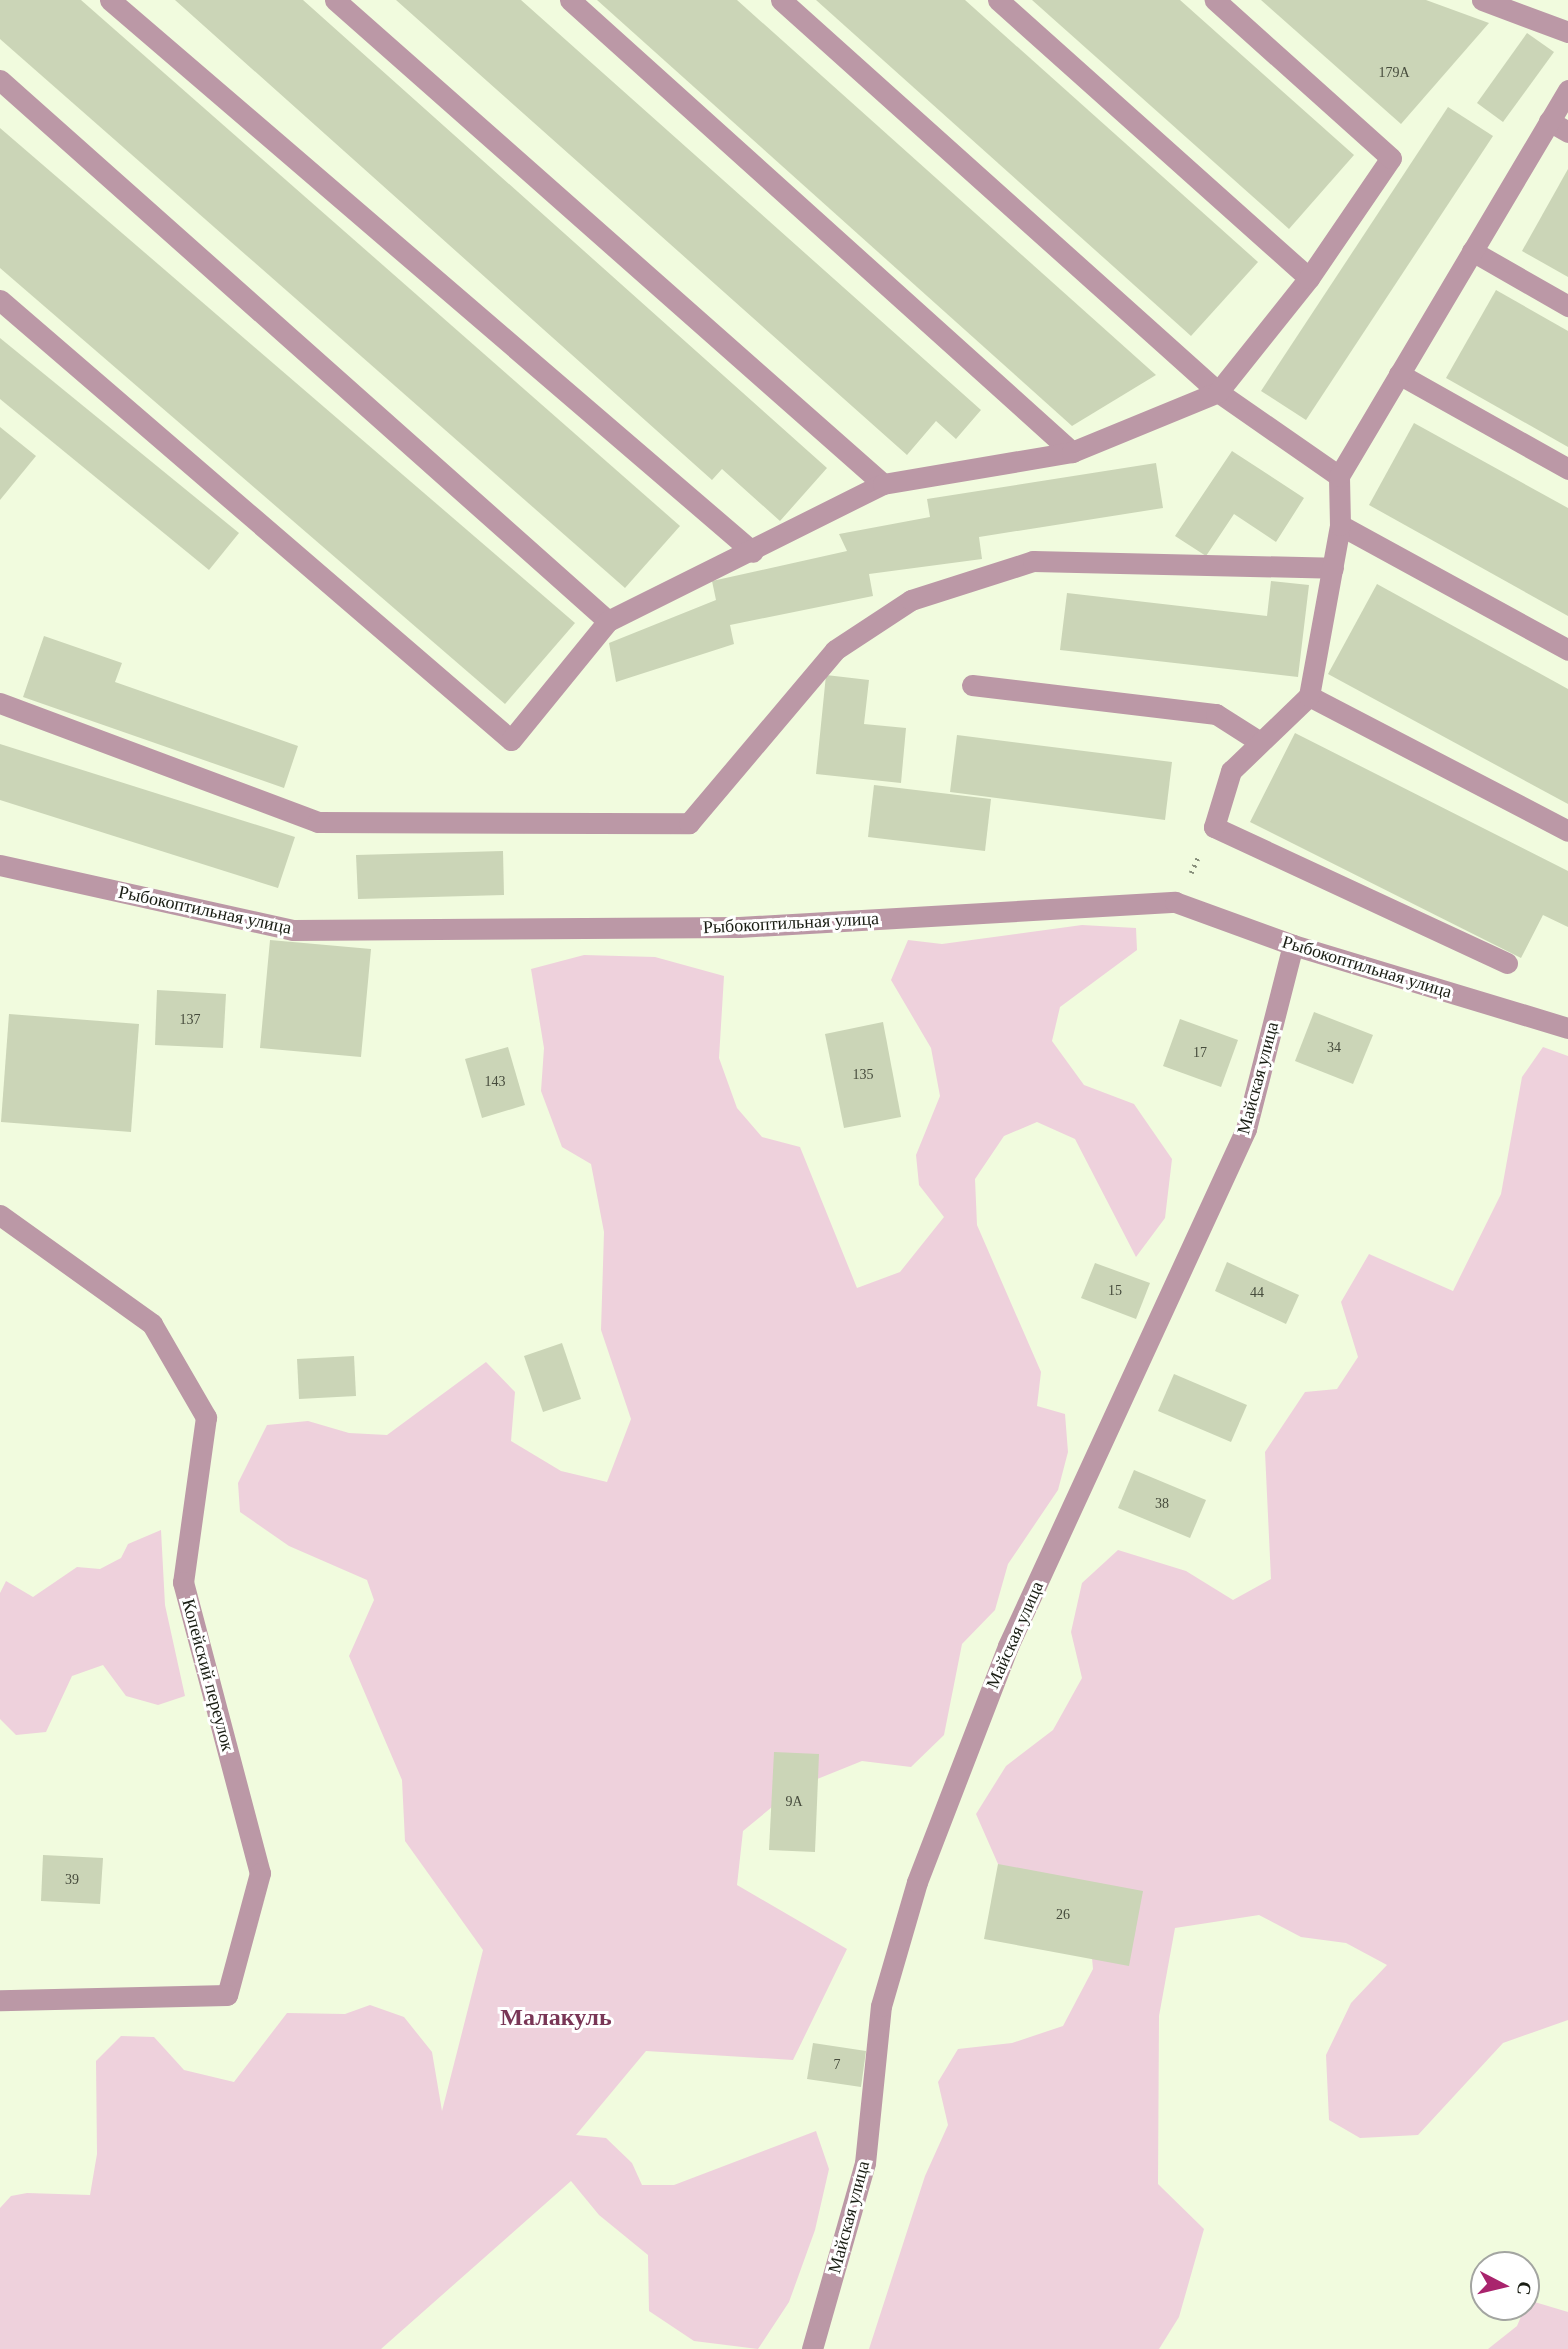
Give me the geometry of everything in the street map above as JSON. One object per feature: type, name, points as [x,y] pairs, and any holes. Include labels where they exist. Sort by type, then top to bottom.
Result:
[{"type":"street","points":[[110,0],[754,552]]},
{"type":"street","points":[[335,0],[883,484]]},
{"type":"street","points":[[570,0],[1072,452]]},
{"type":"street","points":[[780,0],[1218,392],[1339,476]]},
{"type":"street","points":[[998,0],[1310,278]]},
{"type":"street","points":[[0,300],[511,740],[608,621],[754,552],[883,484],[1072,452],[1218,392],[1310,278],[1391,158],[1214,0]]},
{"type":"street","points":[[1482,0],[1568,32]]},
{"type":"street","points":[[0,80],[608,621]]},
{"type":"street","points":[[1507,963],[1214,827],[1231,771],[1309,696],[1340,525],[1339,476],[1568,90]]},
{"type":"street","points":[[1549,121],[1568,132]]},
{"type":"street","points":[[1472,251],[1568,306]]},
{"type":"street","points":[[1399,374],[1568,469]]},
{"type":"street","points":[[1340,525],[1568,650]]},
{"type":"street","points":[[0,703],[318,821],[689,823],[835,650],[911,600],[1033,561],[1333,568]]},
{"type":"street","points":[[972,685],[1216,714],[1260,742]]},
{"type":"street","points":[[1309,696],[1568,831]]},
{"type":"street","name":"Рыбокоптильная улица","points":[[0,865],[293,930],[739,926],[1175,902],[1293,945],[1568,1028]]},
{"type":"street","name":"Майская улица","points":[[812,2349],[865,2163],[881,2006],[917,1882],[1008,1646],[1246,1129],[1293,945]]},
{"type":"street","name":"Копейский переулок","points":[[0,1215],[152,1324],[206,1417],[183,1582],[260,1873],[227,1995],[0,2000]]},
{"type":"path","points":[[1175,902],[1214,827]]},
{"type":"shaded area","points":[[1082,925],[1136,928],[1137,950],[1060,1007],[1052,1041],[1084,1085],[1134,1104],[1172,1159],[1165,1218],[1136,1257],[1075,1139],[1037,1122],[1004,1136],[975,1179],[977,1225],[1041,1372],[1037,1406],[1065,1414],[1068,1452],[1058,1490],[1008,1564],[995,1610],[962,1644],[944,1735],[911,1767],[862,1761],[795,1788],[743,1831],[737,1885],[847,1949],[793,2060],[646,2051],[576,2135],[606,2138],[632,2163],[642,2185],[674,2185],[816,2131],[829,2169],[815,2230],[789,2302],[758,2349],[694,2341],[649,2311],[648,2255],[599,2215],[571,2181],[381,2349],[0,2349],[0,2208],[11,2196],[27,2193],[90,2195],[97,2154],[96,2061],[121,2036],[154,2037],[184,2070],[234,2082],[287,2013],[345,2014],[370,2005],[404,2017],[432,2052],[442,2111],[483,1950],[405,1841],[402,1780],[349,1656],[374,1600],[367,1580],[289,1546],[240,1512],[238,1483],[267,1425],[308,1421],[349,1433],[387,1435],[486,1362],[515,1392],[511,1441],[561,1471],[607,1482],[631,1419],[601,1330],[604,1232],[591,1164],[562,1147],[541,1091],[544,1048],[531,969],[584,955],[655,957],[724,976],[719,1058],[737,1108],[762,1137],[800,1147],[857,1288],[900,1272],[944,1217],[919,1185],[916,1155],[940,1096],[931,1048],[891,980],[908,940],[942,944]]},
{"type":"shaded area","points":[[1543,1047],[1568,1056],[1568,2020],[1503,2043],[1418,2135],[1360,2138],[1329,2120],[1326,2055],[1351,2003],[1387,1965],[1346,1943],[1301,1937],[1259,1915],[1175,1928],[1159,2016],[1158,2184],[1204,2229],[1179,2317],[1159,2349],[869,2349],[925,2176],[948,2125],[938,2082],[958,2049],[1012,2043],[1063,2026],[1093,1969],[1088,1913],[998,1864],[976,1814],[1006,1766],[1053,1730],[1082,1678],[1071,1632],[1082,1583],[1118,1550],[1186,1571],[1233,1600],[1271,1579],[1265,1452],[1305,1392],[1337,1389],[1358,1357],[1341,1302],[1369,1254],[1453,1291],[1501,1194],[1522,1077]]},
{"type":"shaded area","points":[[161,1530],[165,1605],[185,1696],[158,1705],[126,1696],[103,1665],[72,1676],[46,1732],[16,1735],[0,1719],[0,1593],[6,1581],[33,1597],[77,1567],[100,1569],[121,1558],[128,1544]]},
{"type":"shaded area","points":[[1540,2304],[1568,2312],[1568,2349],[1488,2349],[1517,2326],[1519,2321],[1540,2321]]},
{"type":"building","points":[[0,0],[81,0],[680,526],[625,588],[0,39]]},
{"type":"building","points":[[175,0],[303,0],[827,468],[780,521],[722,469],[712,480]]},
{"type":"building","points":[[396,0],[521,0],[981,410],[956,439],[936,421],[907,455]]},
{"type":"building","points":[[597,0],[737,0],[1156,375],[1072,426]]},
{"type":"building","points":[[816,0],[965,0],[1258,262],[1191,336]]},
{"type":"building","points":[[1032,0],[1180,0],[1354,155],[1289,229]]},
{"type":"building","points":[[1261,0],[1426,0],[1489,23],[1401,124]]},
{"type":"building","points":[[1527,33],[1554,52],[1503,122],[1477,103]]},
{"type":"building","points":[[1448,107],[1493,136],[1306,420],[1261,391]]},
{"type":"building","points":[[0,128],[575,623],[505,704],[0,268]]},
{"type":"building","points":[[1568,169],[1568,277],[1522,251]]},
{"type":"building","points":[[1496,290],[1568,331],[1568,447],[1446,378]]},
{"type":"building","points":[[0,338],[239,533],[209,570],[0,399]]},
{"type":"building","points":[[1414,423],[1568,508],[1568,616],[1369,505]]},
{"type":"building","points":[[0,427],[36,456],[0,500]]},
{"type":"building","points":[[1232,451],[1304,498],[1276,542],[1234,514],[1206,556],[1175,536]]},
{"type":"building","points":[[1156,463],[1163,508],[979,537],[982,559],[869,574],[873,596],[730,625],[734,644],[616,682],[609,643],[716,600],[712,581],[847,551],[839,534],[930,517],[927,499]]},
{"type":"building","points":[[1271,581],[1309,585],[1298,677],[1060,650],[1067,593],[1267,616]]},
{"type":"building","points":[[1377,584],[1568,689],[1568,804],[1328,674]]},
{"type":"building","points":[[44,636],[122,663],[115,682],[298,746],[284,788],[23,697]]},
{"type":"building","points":[[826,675],[869,680],[864,724],[906,728],[901,783],[816,774]]},
{"type":"building","points":[[1295,733],[1568,871],[1568,927],[1543,915],[1521,958],[1250,822]]},
{"type":"building","points":[[957,735],[1172,762],[1165,820],[950,792]]},
{"type":"building","points":[[0,744],[295,837],[278,888],[0,800]]},
{"type":"building","points":[[874,785],[991,799],[985,851],[868,837]]},
{"type":"building","points":[[503,851],[504,895],[358,899],[356,855]]},
{"type":"building","points":[[270,940],[371,949],[361,1057],[260,1048]]},
{"type":"building","points":[[157,990],[226,994],[223,1048],[155,1045]]},
{"type":"building","points":[[1314,1012],[1373,1035],[1353,1084],[1295,1061]]},
{"type":"building","points":[[9,1014],[139,1024],[131,1132],[1,1122]]},
{"type":"building","points":[[1180,1019],[1238,1040],[1221,1087],[1163,1066]]},
{"type":"building","points":[[883,1022],[901,1117],[844,1128],[825,1034]]},
{"type":"building","points":[[508,1047],[525,1105],[482,1118],[465,1059]]},
{"type":"building","points":[[1227,1262],[1299,1295],[1286,1324],[1215,1291]]},
{"type":"building","points":[[1095,1263],[1150,1283],[1136,1319],[1081,1298]]},
{"type":"building","points":[[562,1343],[581,1399],[543,1412],[524,1356]]},
{"type":"building","points":[[354,1356],[356,1396],[299,1399],[297,1359]]},
{"type":"building","points":[[1174,1374],[1247,1405],[1231,1442],[1158,1411]]},
{"type":"building","points":[[1134,1470],[1206,1500],[1190,1538],[1118,1508]]},
{"type":"building","points":[[774,1752],[819,1754],[815,1852],[769,1850]]},
{"type":"building","points":[[43,1855],[103,1858],[100,1904],[41,1901]]},
{"type":"building","points":[[998,1864],[1143,1891],[1129,1966],[984,1939]]},
{"type":"building","points":[[813,2043],[866,2051],[861,2087],[807,2079]]},
{"type":"district","name":"Малакуль","points":[[556,2018]]}]
